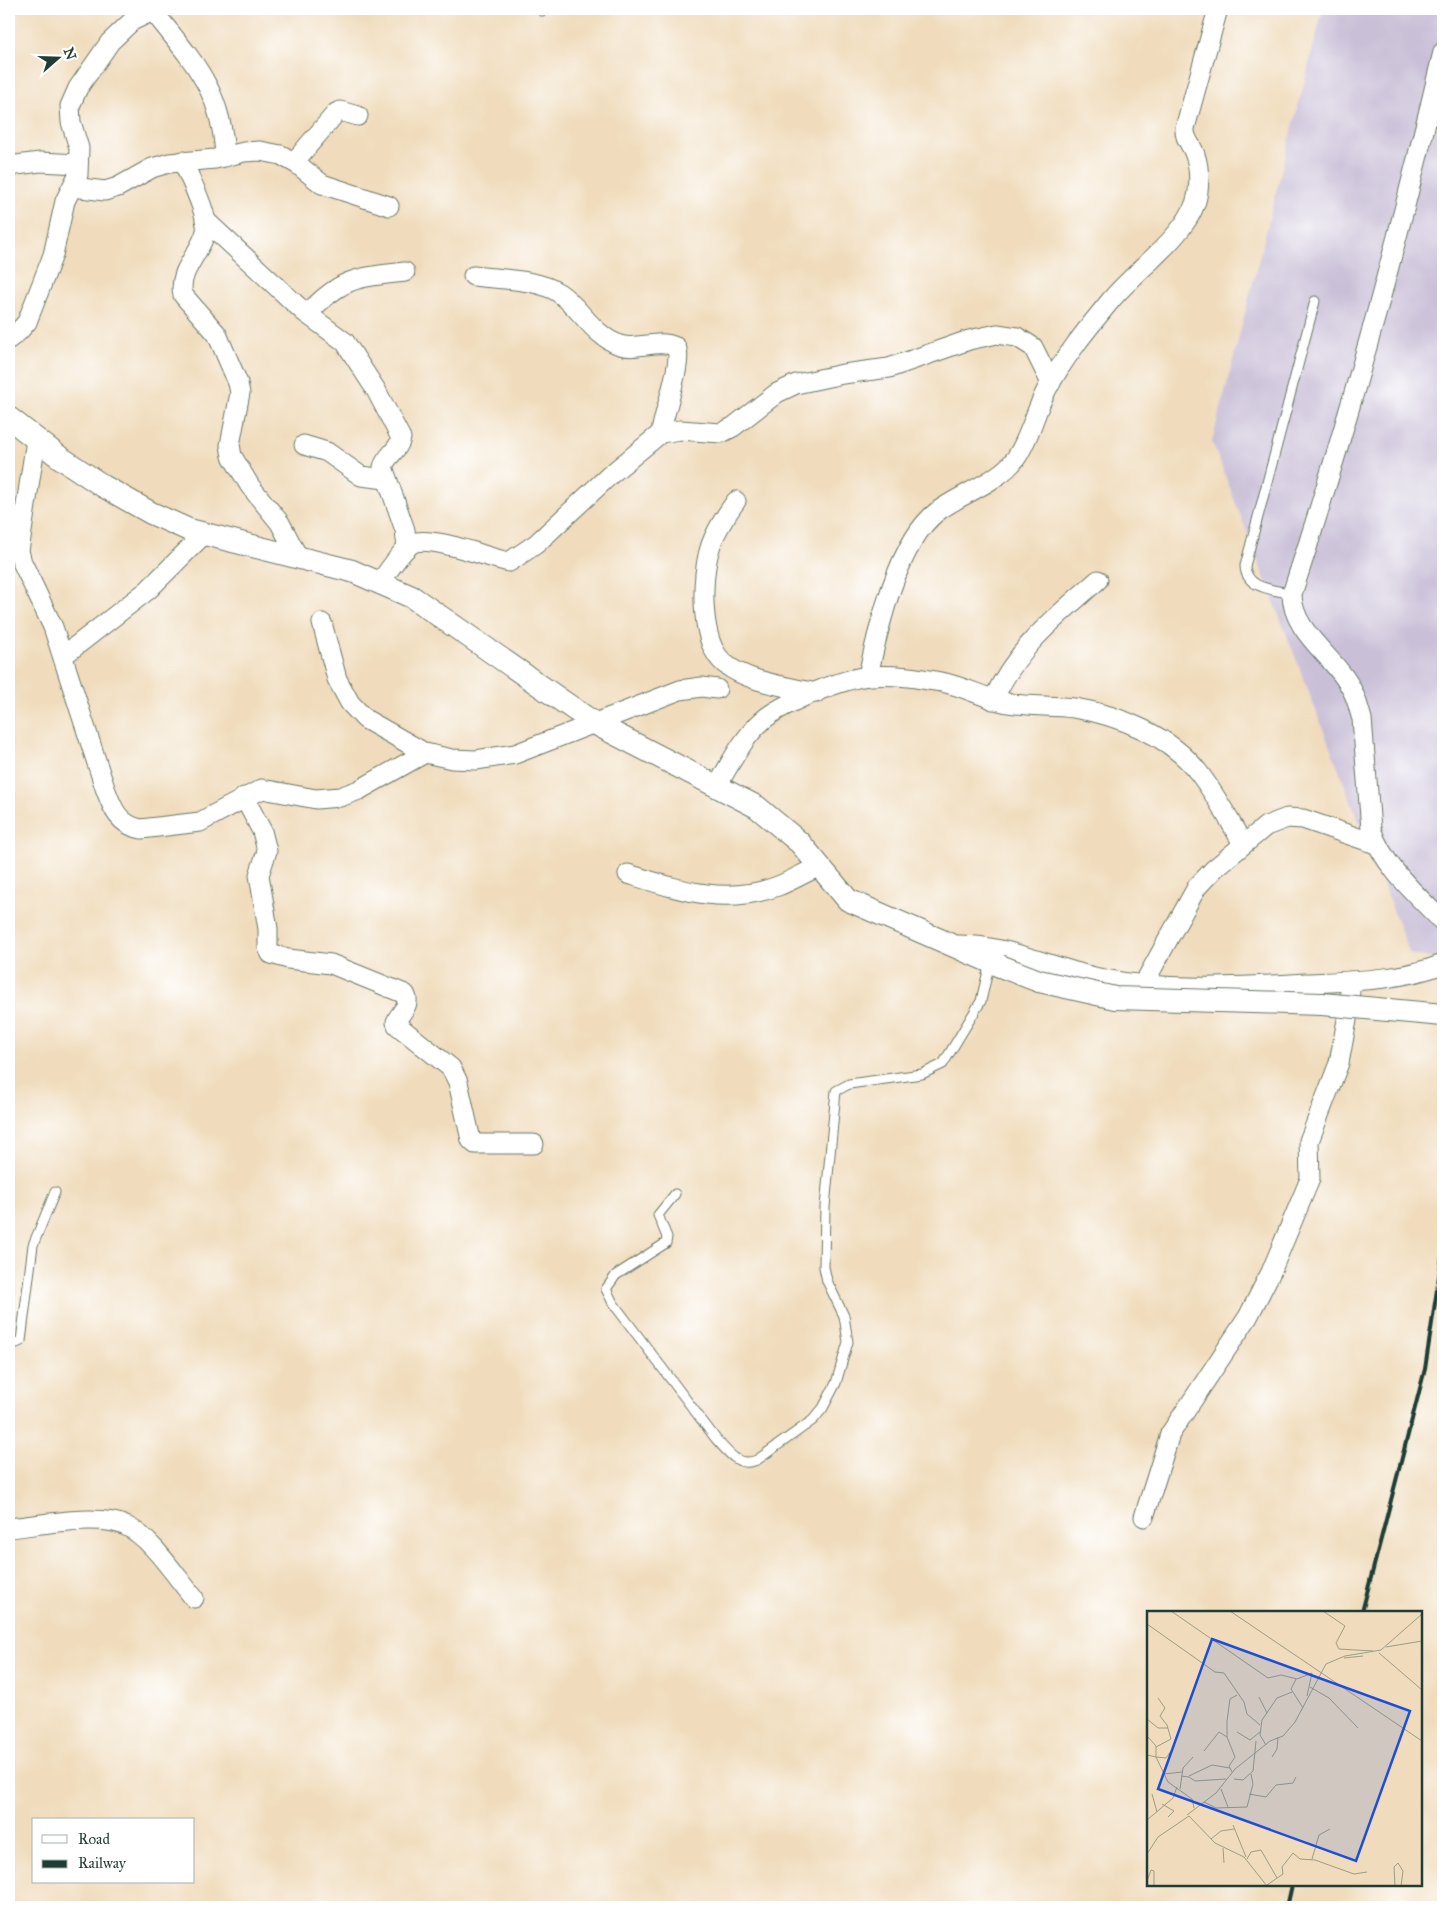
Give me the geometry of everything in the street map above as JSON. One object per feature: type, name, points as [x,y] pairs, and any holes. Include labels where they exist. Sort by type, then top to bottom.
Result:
[{"type":"street","points":[[868,676],[886,601],[919,533],[939,510],[1012,464],[1023,445],[1051,383],[1082,333],[1121,288],[1183,226],[1192,210],[1197,194],[1198,169],[1195,153],[1184,135],[1218,9]]},
{"type":"street","points":[[9,339],[26,322],[52,255],[65,201],[78,175],[78,142],[70,113],[78,88],[110,42],[126,25],[155,10],[206,82],[219,110],[225,157]]},
{"type":"street","points":[[1443,52],[1406,208],[1338,447],[1292,594],[1292,604],[1297,617],[1342,675],[1352,690],[1358,704],[1362,720],[1370,829],[1376,844],[1384,859],[1443,922]]},
{"type":"street","points":[[294,162],[336,113],[340,111],[358,116]]},
{"type":"street","points":[[73,187],[104,191],[118,187],[152,168],[183,161],[260,151],[281,155],[294,162],[322,184],[389,206]]},
{"type":"street","points":[[183,161],[205,220],[206,229],[183,278],[183,295],[218,334],[238,383],[240,393],[230,445],[232,456],[250,486],[280,523],[298,557]]},
{"type":"street","points":[[9,166],[40,162],[78,164]]},
{"type":"street","points":[[205,220],[307,314],[345,342],[376,390],[399,432],[400,444],[384,461],[382,467],[405,530],[407,548]]},
{"type":"street","points":[[307,314],[335,287],[350,280],[405,272]]},
{"type":"street","points":[[473,276],[532,284],[555,290],[594,328],[621,345],[664,342],[676,347],[679,361],[663,416],[661,434]]},
{"type":"street","points":[[380,582],[407,548],[412,544],[425,541],[509,562],[514,560],[536,544],[610,475],[661,434],[680,430],[721,433],[733,427],[773,396],[796,384],[844,374],[889,368],[987,336],[1008,334],[1025,341],[1033,347],[1051,383]]},
{"type":"street","points":[[9,418],[58,456],[127,500],[181,526],[204,534],[352,571],[412,597],[594,723],[757,807],[800,842],[848,900],[995,964],[1040,981],[1115,998],[1322,1004],[1443,1015]]},
{"type":"street","points":[[36,440],[20,551],[22,562],[53,626],[108,794],[116,815],[124,822],[141,828],[200,822],[262,789],[316,799],[340,797],[359,790],[425,753]]},
{"type":"street","points":[[304,445],[327,452],[361,476],[386,480]]},
{"type":"street","points":[[736,501],[724,518],[709,548],[703,603],[704,620],[712,642],[723,663],[734,671],[816,693]]},
{"type":"street","points":[[63,656],[148,590],[204,534]]},
{"type":"street","points":[[993,700],[1005,674],[1021,652],[1038,634],[1098,580]]},
{"type":"street","points":[[322,623],[337,679],[350,703],[365,719],[425,753],[452,759],[476,760],[499,758],[680,690],[702,686],[717,689]]},
{"type":"street","points":[[717,786],[747,739],[763,721],[782,707],[816,693],[868,676],[896,676],[944,683],[993,700],[1013,704],[1072,708],[1095,712],[1150,733],[1182,756],[1199,773],[1243,844]]},
{"type":"street","points":[[244,797],[266,841],[267,851],[259,875],[271,954],[288,959],[331,964],[405,994],[408,999],[407,1005],[396,1022],[397,1025],[446,1064],[456,1076],[471,1140],[475,1144],[534,1144]]},
{"type":"street","points":[[1144,985],[1204,877],[1266,826],[1287,818],[1314,822],[1376,844]]},
{"type":"street","points":[[628,874],[684,891],[716,896],[759,892],[820,866]]},
{"type":"street","points":[[952,945],[994,948],[1075,972],[1144,985],[1225,988],[1351,981],[1406,975],[1443,964]]},
{"type":"street","points":[[1144,1517],[1170,1434],[1248,1318],[1271,1272],[1310,1179],[1309,1141],[1339,1063],[1348,1020],[1351,981]]},
{"type":"street","points":[[9,1528],[93,1520],[112,1521],[126,1526],[148,1544],[194,1598]]},
{"type":"lane","points":[[1292,594],[1252,584],[1246,574],[1245,566],[1316,301]]},
{"type":"lane","points":[[675,1194],[658,1215],[667,1236],[666,1243],[662,1248],[635,1261],[616,1275],[606,1289],[613,1303],[716,1439],[733,1457],[741,1462],[749,1463],[757,1460],[813,1420],[823,1408],[836,1383],[848,1342],[844,1316],[827,1281],[824,1266],[825,1207],[836,1091],[849,1084],[922,1074],[943,1064],[981,1001],[995,964]]},
{"type":"lane","points":[[9,1346],[21,1341],[33,1245],[55,1192]]},
{"type":"shaded area","points":[[1323,9],[1443,9],[1443,961],[1410,954],[1212,442]]},
{"type":"railway","points":[[1362,1611],[1425,1369],[1443,1250]]},
{"type":"railway","points":[[1287,1907],[1292,1886]]}]
